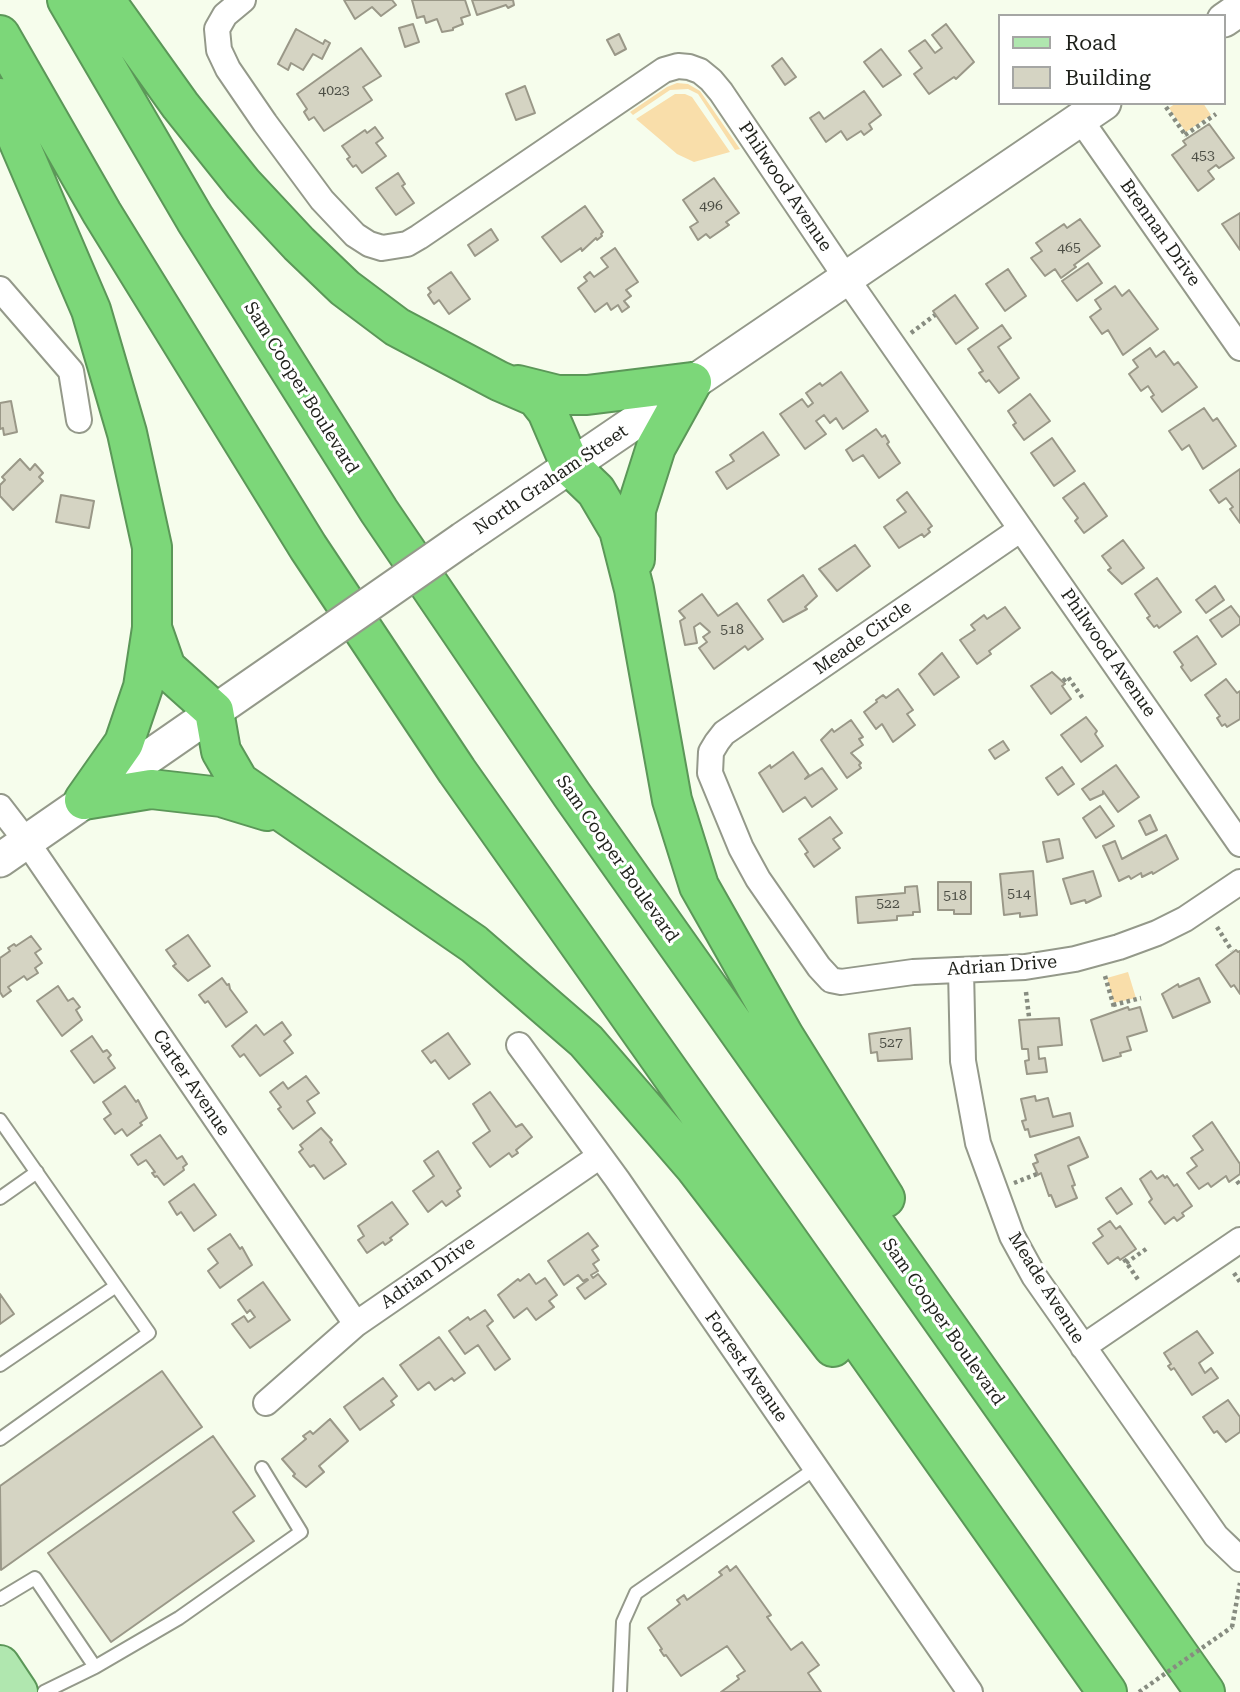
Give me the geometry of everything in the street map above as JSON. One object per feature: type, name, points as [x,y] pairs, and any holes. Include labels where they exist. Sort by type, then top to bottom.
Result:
[{"type":"highway","name":"Sam Cooper Boulevard","points":[[67,0],[195,219],[379,511],[572,795],[1205,1692]]},
{"type":"highway","points":[[105,0],[195,125],[243,184],[345,288],[397,327],[499,381],[536,397],[554,424],[571,467],[596,491],[619,530],[634,589],[672,800],[699,886],[784,1036],[900,1221],[944,1323]]},
{"type":"highway","points":[[0,35],[102,213],[308,547],[442,748],[1107,1692]]},
{"type":"highway","points":[[0,98],[91,310],[127,433],[152,547],[152,628],[143,687],[124,743],[84,800]]},
{"type":"highway","points":[[499,381],[558,395],[616,393],[692,382]]},
{"type":"highway","points":[[634,589],[636,510],[656,447],[692,382]]},
{"type":"highway","points":[[152,628],[166,668],[214,711],[221,751],[239,782],[474,944],[586,1041],[694,1166],[1097,1692]]},
{"type":"highway","points":[[84,800],[151,789],[221,797],[289,817]]},
{"type":"main road","name":"North Graham Street","points":[[13,851],[463,539],[1092,111]]},
{"type":"main road","points":[[0,1665],[19,1692]]},
{"type":"street","name":"Philwood Avenue","points":[[243,0],[225,15],[216,29],[219,50],[228,69],[322,200],[355,235],[382,248],[407,244],[651,77],[678,65],[700,71],[721,92],[847,279],[1240,844]]},
{"type":"street","name":"Brennan Drive","points":[[1092,111],[1240,348]]},
{"type":"street","points":[[0,289],[71,371],[79,420]]},
{"type":"street","name":"Meade Circle","points":[[831,980],[758,880],[741,848],[710,773],[711,752],[724,733],[1021,529]]},
{"type":"street","name":"Carter Avenue","points":[[0,807],[13,851],[356,1324]]},
{"type":"street","name":"Adrian Drive","points":[[831,980],[841,982],[913,972],[1050,964],[1119,947],[1185,919],[1240,882]]},
{"type":"street","name":"Meade Avenue","points":[[961,970],[963,1061],[978,1143],[1012,1236],[1034,1276],[1216,1536],[1240,1559]]},
{"type":"street","name":"Forrest Avenue","points":[[519,1045],[600,1156],[970,1692]]},
{"type":"street","name":"Adrian Drive","points":[[266,1403],[356,1324],[600,1156]]},
{"type":"street","points":[[1083,1347],[1240,1240]]},
{"type":"lane","points":[[0,1120],[149,1333],[0,1439]]},
{"type":"lane","points":[[0,1198],[37,1172]]},
{"type":"lane","points":[[0,1365],[116,1286]]},
{"type":"lane","points":[[44,1692],[95,1667],[179,1618],[301,1532],[262,1468]]},
{"type":"lane","points":[[620,1692],[623,1622],[635,1593],[816,1468]]},
{"type":"lane","points":[[0,1599],[35,1578],[95,1667]]},
{"type":"path","points":[[1166,107],[1186,136],[1216,114]]},
{"type":"path","points":[[911,333],[935,315]]},
{"type":"path","points":[[1063,681],[1068,677],[1084,700]]},
{"type":"path","points":[[1217,927],[1232,951]]},
{"type":"path","points":[[1105,976],[1114,1006],[1142,998]]},
{"type":"path","points":[[1026,992],[1029,1017]]},
{"type":"path","points":[[1013,1184],[1037,1174]]},
{"type":"path","points":[[1140,1282],[1125,1261],[1149,1247]]},
{"type":"path","points":[[1234,1273],[1240,1282]]},
{"type":"path","points":[[1139,1692],[1232,1627],[1240,1583]]},
{"type":"shaded area","points":[[677,83],[688,84],[700,91],[740,149],[735,150],[698,94],[688,89],[670,90],[633,115],[630,112]]},
{"type":"shaded area","points":[[675,94],[692,97],[730,152],[694,162],[677,154],[636,119]]},
{"type":"shaded area","points":[[1173,105],[1204,105],[1211,115],[1186,132],[1169,108]]},
{"type":"shaded area","points":[[1128,972],[1136,998],[1114,1003],[1107,978]]},
{"type":"building","points":[[344,0],[392,0],[396,5],[381,16],[372,7],[355,19]]},
{"type":"building","points":[[412,0],[465,0],[470,15],[461,18],[463,24],[442,32],[437,19],[426,23],[424,16],[417,18]]},
{"type":"building","points":[[472,0],[513,0],[514,5],[477,15]]},
{"type":"building","points":[[413,24],[419,42],[405,47],[399,28]]},
{"type":"building","points":[[946,24],[974,62],[956,79],[954,77],[929,94],[914,74],[922,68],[909,51],[925,40],[935,53],[942,48],[932,35]]},
{"type":"building","points":[[296,29],[323,44],[325,40],[330,43],[322,59],[313,54],[303,70],[291,63],[288,70],[278,64]]},
{"type":"building","points":[[619,34],[626,49],[615,55],[607,40]]},
{"type":"building","points":[[361,48],[381,76],[363,87],[372,100],[324,131],[314,117],[309,120],[304,112],[307,109],[297,94]]},
{"type":"building","points":[[881,49],[901,75],[883,87],[864,62]]},
{"type":"building","points":[[782,58],[796,77],[785,85],[772,66]]},
{"type":"building","points":[[525,86],[535,113],[516,120],[506,94]]},
{"type":"building","points":[[864,91],[881,115],[869,124],[872,129],[864,135],[861,131],[847,140],[841,131],[826,142],[810,118],[819,112],[824,119]]},
{"type":"building","points":[[1209,124],[1234,158],[1219,168],[1216,165],[1208,171],[1214,179],[1198,191],[1172,155],[1186,145],[1183,141]]},
{"type":"building","points":[[375,127],[383,138],[376,143],[386,156],[362,173],[347,159],[350,157],[342,146],[365,130],[367,133]]},
{"type":"building","points":[[398,173],[405,184],[402,186],[414,203],[396,215],[376,188]]},
{"type":"building","points":[[714,178],[739,213],[726,222],[729,225],[710,238],[706,234],[698,240],[690,227],[698,222],[683,200]]},
{"type":"building","points":[[585,206],[603,232],[602,236],[561,262],[542,237]]},
{"type":"building","points":[[1240,213],[1240,250],[1222,224]]},
{"type":"building","points":[[1080,219],[1100,246],[1061,278],[1055,269],[1045,276],[1031,258],[1042,251],[1036,243],[1064,224],[1067,228]]},
{"type":"building","points":[[491,229],[498,240],[475,256],[468,245]]},
{"type":"building","points":[[615,248],[638,282],[626,290],[631,296],[624,301],[629,307],[622,312],[618,305],[611,310],[607,303],[595,312],[578,288],[587,281],[584,277],[590,272],[594,277],[608,267],[601,258]]},
{"type":"building","points":[[1088,263],[1102,283],[1077,301],[1062,281]]},
{"type":"building","points":[[1008,269],[1026,296],[1005,311],[986,284]]},
{"type":"building","points":[[451,272],[470,299],[449,314],[439,300],[434,304],[428,295],[431,292],[428,288]]},
{"type":"building","points":[[1115,286],[1122,296],[1129,290],[1158,329],[1123,355],[1108,330],[1102,334],[1090,317],[1101,309],[1095,300]]},
{"type":"building","points":[[955,295],[978,328],[956,344],[933,311]]},
{"type":"building","points":[[1002,325],[1011,338],[998,347],[1019,378],[999,393],[989,380],[986,382],[979,373],[983,371],[968,349]]},
{"type":"building","points":[[1150,348],[1156,357],[1164,351],[1174,365],[1178,362],[1197,387],[1162,412],[1151,397],[1154,395],[1148,386],[1141,391],[1129,374],[1138,367],[1133,360]]},
{"type":"building","points":[[841,372],[868,411],[843,429],[836,418],[830,423],[824,415],[816,421],[826,434],[805,449],[780,414],[802,399],[808,407],[813,403],[806,393],[820,383],[822,386]]},
{"type":"building","points":[[1030,394],[1050,421],[1024,440],[1013,425],[1016,423],[1008,411]]},
{"type":"building","points":[[11,401],[17,432],[4,435],[3,428],[0,429],[0,403]]},
{"type":"building","points":[[1204,408],[1213,421],[1217,418],[1236,446],[1203,469],[1189,445],[1182,450],[1169,431]]},
{"type":"building","points":[[876,429],[882,437],[885,435],[889,442],[887,444],[900,463],[879,478],[863,455],[853,461],[846,450]]},
{"type":"building","points":[[763,432],[779,455],[727,489],[716,472],[734,461],[730,455]]},
{"type":"building","points":[[1052,438],[1075,471],[1054,486],[1031,453]]},
{"type":"building","points":[[20,459],[30,470],[35,464],[43,473],[39,477],[43,481],[13,510],[0,496],[0,485],[5,480],[2,477]]},
{"type":"building","points":[[1240,469],[1240,523],[1226,498],[1219,503],[1210,490]]},
{"type":"building","points":[[1084,483],[1107,516],[1084,533],[1075,521],[1078,518],[1063,498]]},
{"type":"building","points":[[907,492],[932,526],[924,537],[922,534],[899,548],[884,527],[906,512],[897,500]]},
{"type":"building","points":[[61,495],[94,501],[89,528],[56,522]]},
{"type":"building","points":[[1123,540],[1144,568],[1122,584],[1108,570],[1111,568],[1102,556]]},
{"type":"building","points":[[855,545],[870,566],[837,591],[819,569]]},
{"type":"building","points":[[803,575],[817,596],[805,607],[807,609],[783,622],[768,600]]},
{"type":"building","points":[[1157,578],[1181,612],[1159,628],[1157,625],[1154,627],[1147,618],[1150,616],[1135,594]]},
{"type":"building","points":[[1215,586],[1224,600],[1206,613],[1196,600]]},
{"type":"building","points":[[702,594],[718,616],[737,603],[763,639],[748,650],[745,646],[714,669],[699,648],[707,642],[703,637],[710,632],[700,623],[694,627],[697,643],[685,645],[680,621],[685,618],[679,611]]},
{"type":"building","points":[[1231,606],[1240,618],[1240,624],[1222,637],[1210,620]]},
{"type":"building","points":[[1005,607],[1020,628],[989,651],[991,654],[977,664],[960,640],[975,630],[971,625],[984,615],[987,619]]},
{"type":"building","points":[[1197,636],[1216,664],[1191,681],[1174,652]]},
{"type":"building","points":[[942,653],[959,677],[934,695],[919,674]]},
{"type":"building","points":[[1052,672],[1065,684],[1062,686],[1071,699],[1051,714],[1031,686]]},
{"type":"building","points":[[1226,679],[1237,693],[1240,691],[1240,719],[1227,727],[1225,724],[1222,726],[1217,718],[1220,716],[1205,695]]},
{"type":"building","points":[[898,689],[913,710],[907,714],[915,725],[893,742],[882,724],[876,729],[864,712],[883,695],[886,698]]},
{"type":"building","points":[[1086,717],[1097,731],[1095,734],[1103,746],[1081,762],[1061,735]]},
{"type":"building","points":[[851,720],[863,737],[859,739],[863,745],[851,753],[861,763],[861,768],[847,778],[821,740],[832,729],[834,732]]},
{"type":"building","points":[[1003,741],[1009,750],[995,759],[989,750]]},
{"type":"building","points":[[793,752],[809,775],[805,779],[822,768],[837,789],[812,807],[805,797],[783,812],[759,773]]},
{"type":"building","points":[[1116,765],[1139,797],[1118,812],[1103,791],[1103,794],[1090,800],[1082,789]]},
{"type":"building","points":[[1062,767],[1074,784],[1058,795],[1046,778]]},
{"type":"building","points":[[1100,806],[1114,826],[1096,838],[1083,818]]},
{"type":"building","points":[[1150,815],[1157,830],[1146,835],[1139,821]]},
{"type":"building","points":[[830,817],[842,833],[833,839],[840,848],[814,867],[799,839]]},
{"type":"building","points":[[1166,835],[1178,859],[1153,874],[1152,872],[1142,877],[1141,873],[1131,879],[1129,876],[1119,881],[1103,846],[1115,841],[1122,859]]},
{"type":"building","points":[[1059,839],[1063,858],[1047,862],[1043,842]]},
{"type":"building","points":[[1033,871],[1037,915],[1004,915],[1000,874]]},
{"type":"building","points":[[1093,871],[1101,896],[1086,903],[1085,900],[1071,904],[1063,879]]},
{"type":"building","points":[[938,882],[971,882],[971,914],[938,910]]},
{"type":"building","points":[[917,886],[920,912],[897,916],[897,920],[858,923],[856,897],[905,893],[905,887]]},
{"type":"building","points":[[188,935],[210,966],[188,981],[173,966],[176,964],[166,950]]},
{"type":"building","points":[[31,936],[41,949],[35,953],[42,963],[35,968],[38,973],[27,980],[24,976],[8,987],[11,991],[3,997],[0,992],[0,958],[10,951],[8,948]]},
{"type":"building","points":[[1236,950],[1240,951],[1240,994],[1234,985],[1231,987],[1216,965]]},
{"type":"building","points":[[222,978],[247,1012],[226,1027],[208,1001],[205,1003],[199,995]]},
{"type":"building","points":[[1199,978],[1210,1002],[1173,1018],[1162,994],[1178,984],[1179,987]]},
{"type":"building","points":[[58,986],[68,1001],[73,998],[80,1007],[76,1010],[82,1020],[62,1036],[37,1001]]},
{"type":"building","points":[[1128,1007],[1129,1010],[1140,1007],[1147,1031],[1127,1037],[1131,1050],[1103,1061],[1091,1020]]},
{"type":"building","points":[[1059,1018],[1062,1045],[1038,1047],[1039,1059],[1045,1058],[1047,1072],[1027,1074],[1025,1061],[1029,1060],[1028,1049],[1022,1049],[1019,1020]]},
{"type":"building","points":[[282,1022],[291,1035],[284,1041],[293,1053],[260,1076],[244,1054],[240,1057],[232,1046],[256,1025],[264,1035]]},
{"type":"building","points":[[910,1028],[912,1059],[878,1061],[877,1052],[871,1053],[869,1034]]},
{"type":"building","points":[[448,1033],[470,1064],[449,1079],[435,1060],[431,1063],[422,1051]]},
{"type":"building","points":[[92,1036],[103,1052],[107,1050],[111,1055],[108,1058],[115,1068],[94,1083],[71,1051]]},
{"type":"building","points":[[306,1076],[319,1093],[307,1101],[315,1113],[293,1129],[278,1109],[281,1107],[270,1092],[283,1082],[288,1089]]},
{"type":"building","points":[[125,1086],[136,1102],[138,1100],[147,1118],[127,1136],[122,1129],[115,1134],[104,1119],[111,1114],[103,1102]]},
{"type":"building","points":[[490,1092],[516,1127],[522,1124],[532,1137],[516,1150],[518,1153],[512,1157],[509,1153],[490,1167],[473,1143],[490,1131],[473,1104]]},
{"type":"building","points":[[1035,1096],[1036,1101],[1048,1098],[1053,1117],[1070,1113],[1073,1126],[1030,1137],[1022,1121],[1026,1120],[1021,1099]]},
{"type":"building","points":[[1212,1122],[1240,1164],[1240,1174],[1229,1182],[1226,1176],[1211,1187],[1208,1183],[1199,1189],[1187,1173],[1197,1166],[1191,1158],[1203,1150],[1193,1136]]},
{"type":"building","points":[[321,1128],[332,1140],[330,1142],[346,1164],[324,1179],[314,1165],[310,1167],[299,1152],[303,1149],[300,1145]]},
{"type":"building","points":[[160,1135],[177,1159],[182,1156],[187,1164],[183,1167],[184,1170],[164,1185],[152,1173],[155,1172],[146,1160],[138,1165],[131,1155]]},
{"type":"building","points":[[1079,1137],[1088,1157],[1068,1166],[1077,1198],[1056,1207],[1041,1173],[1038,1175],[1033,1164],[1038,1162],[1035,1155]]},
{"type":"building","points":[[438,1151],[461,1188],[457,1191],[460,1196],[446,1206],[442,1201],[428,1212],[413,1191],[434,1176],[424,1161]]},
{"type":"building","points":[[1151,1171],[1157,1179],[1163,1175],[1165,1178],[1167,1176],[1174,1186],[1177,1184],[1192,1206],[1182,1213],[1184,1216],[1177,1221],[1174,1217],[1165,1224],[1149,1202],[1152,1199],[1140,1179]]},
{"type":"building","points":[[194,1184],[216,1215],[194,1231],[181,1212],[177,1215],[169,1202]]},
{"type":"building","points":[[1121,1188],[1132,1204],[1117,1214],[1106,1198]]},
{"type":"building","points":[[392,1202],[408,1224],[385,1245],[383,1242],[367,1253],[358,1240],[364,1236],[358,1226]]},
{"type":"building","points":[[1110,1221],[1116,1229],[1120,1226],[1136,1249],[1120,1260],[1118,1257],[1108,1264],[1093,1243],[1103,1236],[1098,1229]]},
{"type":"building","points":[[588,1233],[598,1246],[592,1250],[599,1260],[593,1264],[598,1271],[591,1275],[593,1278],[598,1274],[606,1284],[585,1299],[577,1288],[588,1280],[583,1281],[578,1275],[564,1285],[548,1261]]},
{"type":"building","points":[[230,1234],[240,1249],[242,1247],[252,1265],[220,1288],[208,1271],[218,1263],[208,1249]]},
{"type":"building","points":[[529,1274],[536,1284],[545,1278],[557,1295],[549,1301],[554,1307],[536,1320],[527,1308],[514,1318],[498,1295]]},
{"type":"building","points":[[263,1282],[290,1320],[250,1348],[232,1324],[244,1316],[248,1322],[255,1317],[250,1310],[247,1313],[238,1300]]},
{"type":"building","points":[[0,1294],[14,1314],[0,1324]]},
{"type":"building","points":[[485,1310],[493,1321],[487,1326],[510,1359],[495,1370],[478,1345],[465,1354],[449,1331],[468,1317],[470,1320]]},
{"type":"building","points":[[1197,1331],[1213,1353],[1199,1363],[1205,1373],[1211,1368],[1218,1378],[1192,1395],[1174,1368],[1171,1370],[1168,1366],[1171,1364],[1164,1353]]},
{"type":"building","points":[[439,1337],[465,1373],[435,1390],[429,1382],[418,1390],[400,1365]]},
{"type":"building","points":[[162,1371],[202,1427],[1,1570],[0,1486]]},
{"type":"building","points":[[383,1378],[397,1396],[391,1401],[394,1405],[360,1430],[344,1407]]},
{"type":"building","points":[[1228,1400],[1240,1417],[1240,1432],[1226,1442],[1217,1431],[1214,1433],[1203,1417]]},
{"type":"building","points":[[330,1419],[348,1441],[319,1466],[324,1472],[306,1487],[293,1476],[295,1474],[282,1459],[306,1439],[303,1436],[310,1431],[313,1434]]},
{"type":"building","points":[[213,1436],[255,1496],[233,1512],[254,1541],[111,1642],[48,1553]]},
{"type":"building","points":[[727,1566],[730,1571],[736,1566],[771,1615],[767,1617],[791,1650],[802,1642],[819,1665],[808,1673],[821,1692],[721,1692],[745,1671],[727,1646],[681,1676],[666,1655],[664,1656],[648,1628],[680,1604],[677,1600],[684,1595],[687,1600],[722,1575],[719,1572]]}]
